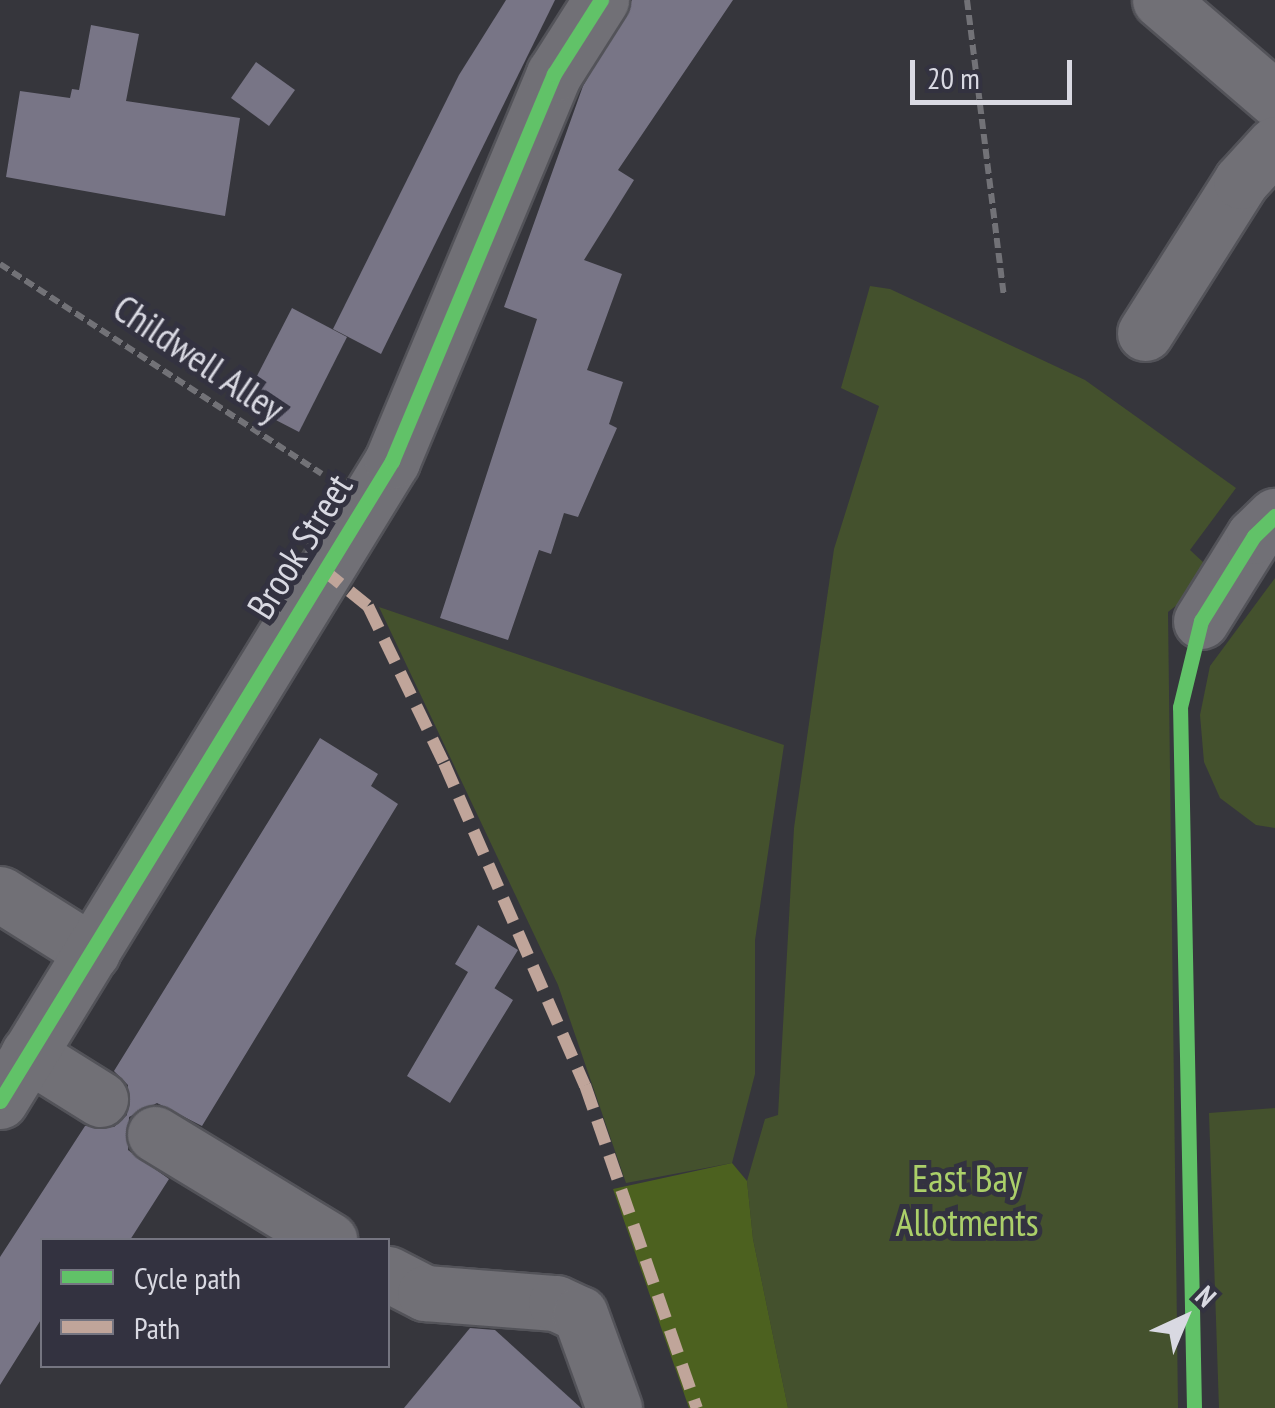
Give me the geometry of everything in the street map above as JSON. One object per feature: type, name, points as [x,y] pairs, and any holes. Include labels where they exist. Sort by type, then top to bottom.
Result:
[{"type":"street","name":"Brook Street","points":[[0,1100],[392,461],[554,74],[601,0]]},
{"type":"street","points":[[1160,0],[1275,99]]},
{"type":"street","points":[[1145,334],[1242,181],[1275,144]]},
{"type":"street","points":[[1202,621],[1254,536],[1275,516]]},
{"type":"street","points":[[0,894],[92,952]]},
{"type":"street","points":[[28,1054],[100,1098]]},
{"type":"street","points":[[155,1134],[325,1238]]},
{"type":"street","points":[[390,1275],[425,1293],[556,1304],[580,1314],[614,1408]]},
{"type":"path","points":[[967,0],[1004,296]]},
{"type":"green space","name":"East Bay Allotments","points":[[870,286],[890,289],[1085,380],[1236,488],[1190,550],[1216,574],[1168,612],[1178,1408],[788,1408],[753,1239],[747,1181],[765,1119],[778,1115],[794,828],[834,549],[879,406],[841,388]]},
{"type":"green space","points":[[1275,578],[1275,828],[1256,825],[1220,798],[1204,762],[1200,715],[1210,666]]},
{"type":"green space","points":[[379,607],[784,745],[755,940],[755,1074],[732,1163],[626,1183],[558,985]]},
{"type":"green space","points":[[1275,1108],[1275,1408],[1219,1408],[1209,1113]]},
{"type":"green space","points":[[732,1163],[747,1181],[753,1239],[788,1408],[689,1408],[613,1189]]},
{"type":"building","points":[[506,0],[555,0],[381,354],[333,329],[459,75]]},
{"type":"building","points":[[632,0],[733,0],[618,170],[634,180],[584,260],[622,274],[587,370],[623,382],[609,424],[617,428],[578,517],[564,513],[551,554],[539,550],[508,640],[440,618],[537,319],[504,307],[583,86]]},
{"type":"building","points":[[91,25],[139,34],[126,101],[240,118],[225,216],[6,177],[20,91],[70,98],[72,89],[79,90]]},
{"type":"building","points":[[256,62],[295,90],[269,126],[231,98]]},
{"type":"building","points":[[292,308],[347,337],[299,432],[243,403]]},
{"type":"building","points":[[320,738],[378,774],[371,786],[398,804],[202,1126],[157,1103],[129,1117],[128,1150],[169,1179],[131,1238],[40,1238],[40,1321],[0,1385],[0,1257],[85,1126],[114,1127],[127,1115],[128,1085],[114,1071]]},
{"type":"building","points":[[478,925],[518,950],[494,988],[513,1000],[450,1103],[407,1076],[468,972],[455,964]]},
{"type":"building","points":[[470,1328],[495,1330],[581,1408],[404,1408]]},
{"type":"marked path","points":[[321,568],[368,606],[444,763],[585,1085],[697,1408]]},
{"type":"cycle path","points":[[0,1101],[392,461],[554,74],[601,0]]},
{"type":"cycle path","points":[[1194,1408],[1180,707],[1201,621],[1254,536],[1275,516]]}]
